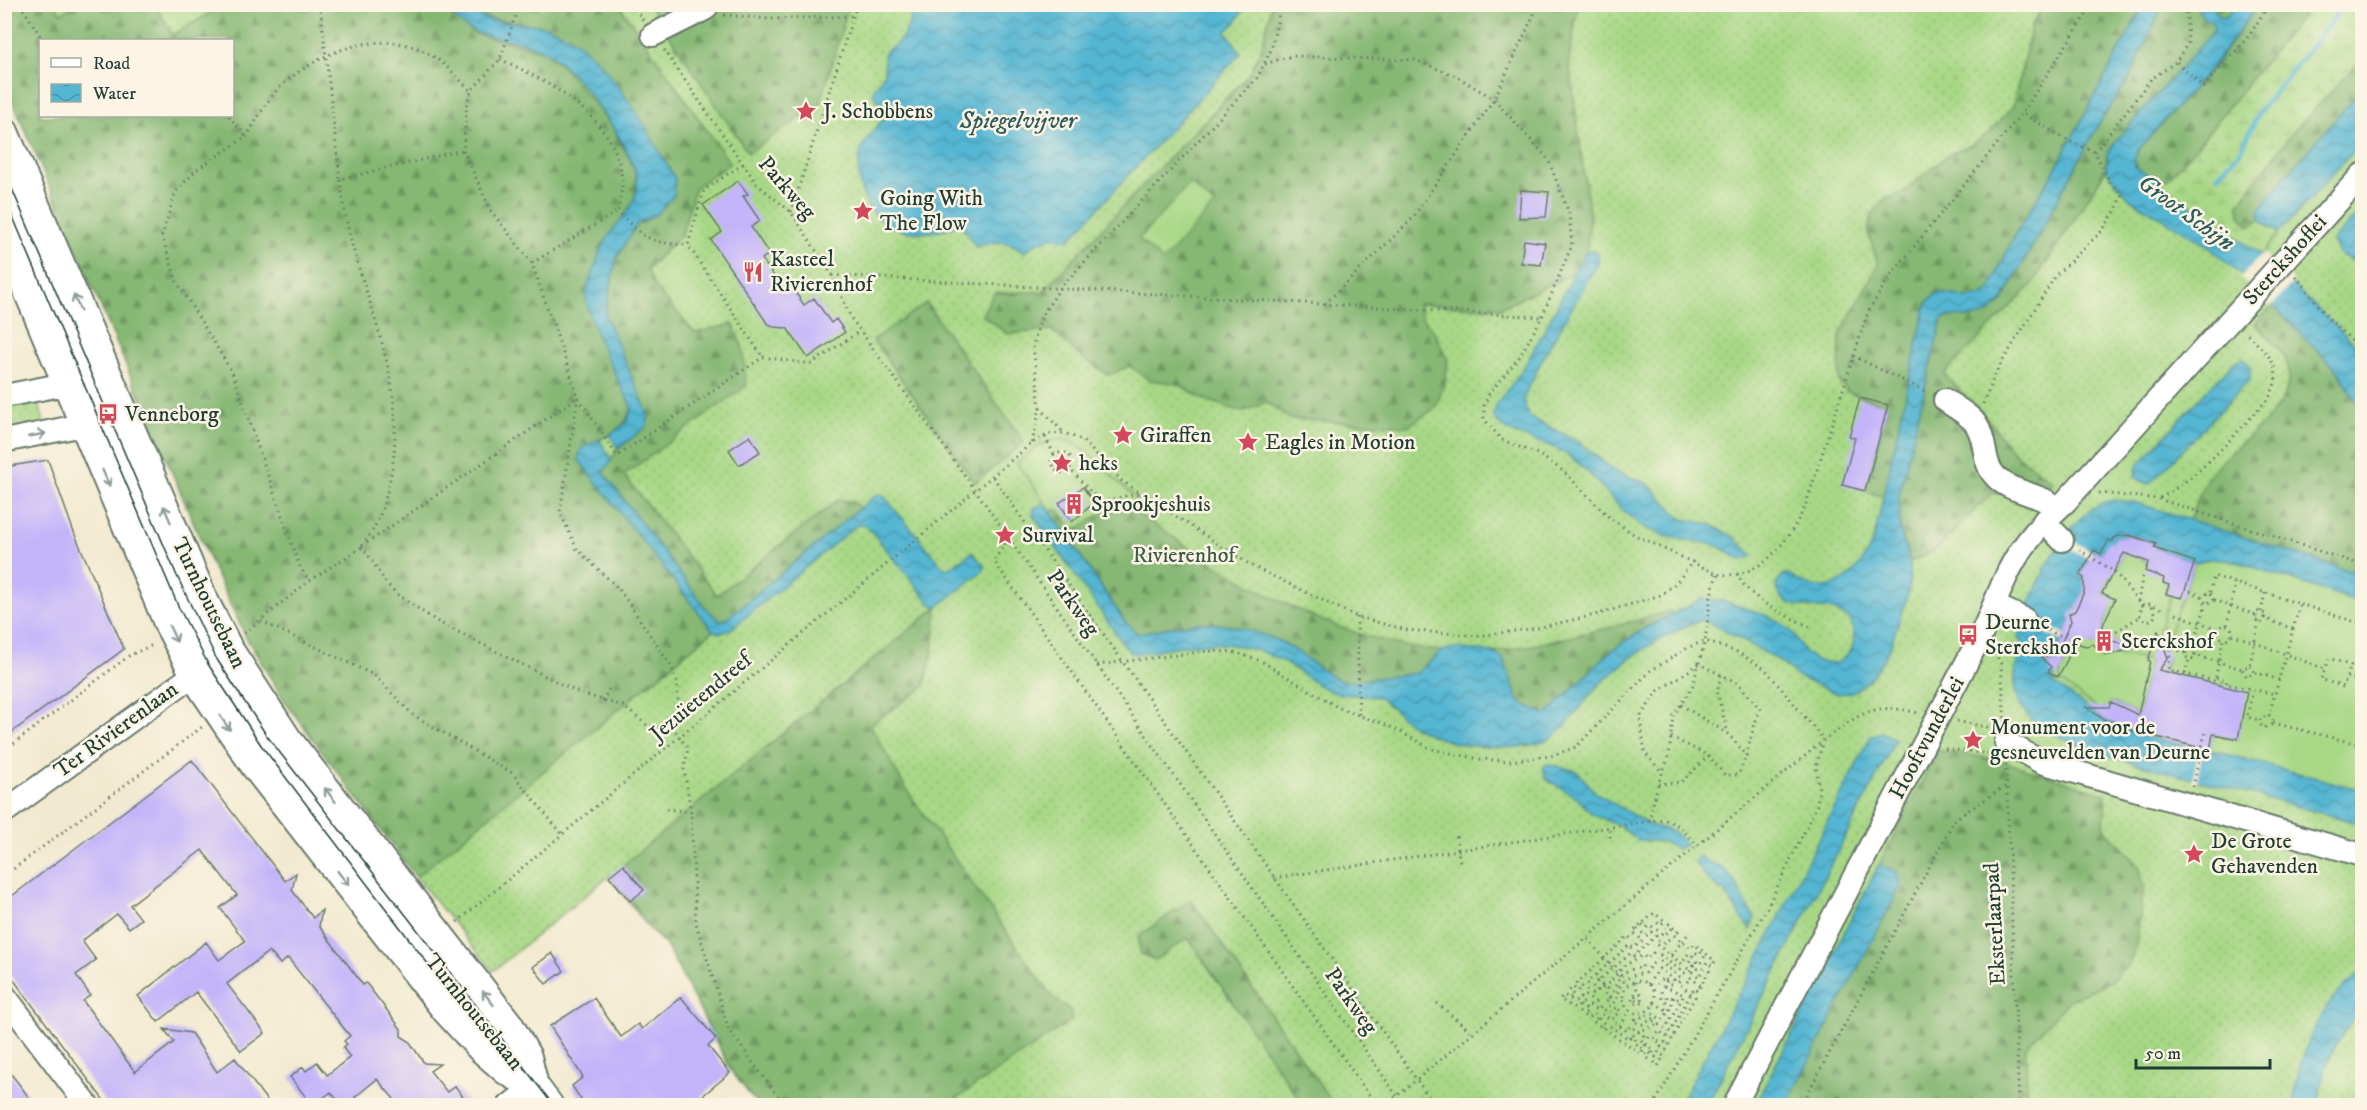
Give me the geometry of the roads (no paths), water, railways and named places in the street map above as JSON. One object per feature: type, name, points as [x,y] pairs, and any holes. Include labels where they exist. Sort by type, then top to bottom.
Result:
[{"type":"main road","name":"Turnhoutsebaan","points":[[4,132],[195,581],[215,657],[256,767],[446,1010],[495,1061],[541,1096]]},
{"type":"main road","name":"Turnhoutsebaan","points":[[4,234],[169,625],[215,657],[287,739],[509,1024],[527,1057],[541,1096]]},
{"type":"street","points":[[653,35],[706,7]]},
{"type":"street","name":"Sterckshoflei","points":[[2236,323],[2258,290],[2284,270],[2362,175]]},
{"type":"street","name":"Turnhoutsebaan","points":[[4,183],[152,530],[215,657]]},
{"type":"street","name":"Hooftvunderlei","points":[[1734,1106],[1930,716],[1996,606],[2006,578],[2050,515],[2236,323]]},
{"type":"street","points":[[4,396],[66,384]]},
{"type":"street","points":[[1945,400],[1977,425],[1986,459],[1997,478],[2006,485],[2049,501],[2050,515],[2062,540]]},
{"type":"street","points":[[4,441],[83,425]]},
{"type":"street","points":[[1996,606],[2024,620]]},
{"type":"street","name":"Ter Rivierenlaan","points":[[4,812],[215,657]]},
{"type":"street","points":[[2006,749],[2041,762],[2362,855]]},
{"type":"street","points":[[4,995],[88,1106]]},
{"type":"street","points":[[510,1106],[541,1096]]},
{"type":"water","name":"Spiegelvijver","points":[[937,4],[1246,5],[1235,23],[1226,31],[1241,53],[1069,240],[1045,239],[1024,252],[1013,245],[1001,242],[976,247],[960,223],[929,232],[900,229],[886,223],[875,214],[866,201],[860,185],[858,166],[862,148],[870,134],[888,115],[872,93],[884,74],[884,52],[902,37],[911,15]]},
{"type":"water","points":[[447,5],[466,5],[473,13],[493,20],[541,25],[566,35],[576,42],[593,57],[620,89],[675,179],[674,195],[657,214],[637,224],[616,259],[605,315],[649,416],[646,427],[618,449],[610,435],[627,422],[632,408],[598,338],[588,310],[586,295],[603,245],[633,201],[637,182],[635,170],[610,123],[584,88],[557,59],[532,45],[490,36],[465,27],[455,18]]},
{"type":"water","points":[[2144,5],[2163,5],[2129,79],[2100,122],[2004,298],[1987,314],[1942,319],[1899,495],[1900,531],[1910,562],[1909,591],[1888,653],[1869,680],[1853,692],[1838,694],[1798,677],[1778,660],[1701,620],[1659,640],[1633,656],[1598,686],[1565,726],[1549,739],[1540,743],[1509,748],[1457,743],[1412,725],[1378,697],[1329,691],[1282,661],[1245,647],[1210,644],[1174,647],[1136,654],[1129,652],[1033,515],[1034,508],[1042,504],[1048,507],[1125,622],[1137,633],[1197,623],[1237,627],[1287,645],[1330,675],[1345,682],[1417,673],[1442,651],[1453,648],[1491,652],[1503,658],[1519,702],[1546,715],[1612,650],[1645,628],[1702,599],[1723,601],[1778,621],[1793,633],[1805,652],[1816,661],[1837,663],[1848,654],[1853,644],[1854,633],[1850,619],[1833,610],[1791,604],[1779,594],[1776,585],[1783,575],[1789,574],[1803,583],[1817,587],[1830,586],[1842,581],[1862,561],[1875,534],[1926,304],[1938,292],[1968,298],[1982,296],[1990,289],[2014,236],[2053,173]]},
{"type":"water","name":"Groot Schijn","points":[[2196,5],[2213,5],[2219,16],[2225,18],[2236,5],[2258,5],[2212,67],[2139,149],[2134,160],[2135,166],[2261,255],[2353,342],[2362,354],[2362,411],[2339,372],[2242,275],[2205,244],[2129,198],[2106,170],[2107,154],[2115,142],[2213,32],[2214,25],[2201,15]]},
{"type":"water","points":[[2362,89],[2362,142],[2279,233],[2260,219],[2259,211],[2283,179]]},
{"type":"water","points":[[2362,209],[2362,250],[2352,260],[2340,255],[2333,241]]},
{"type":"water","points":[[1594,250],[1598,254],[1598,263],[1544,356],[1523,400],[1528,415],[1576,440],[1615,471],[1648,484],[1682,519],[1710,524],[1734,537],[1753,556],[1742,560],[1714,545],[1672,538],[1648,529],[1624,511],[1571,458],[1557,449],[1508,430],[1495,419],[1494,413],[1498,403],[1528,360],[1584,255],[1587,251]]},
{"type":"water","points":[[2243,359],[2250,365],[2250,379],[2155,479],[2147,484],[2135,477],[2137,466],[2234,362]]},
{"type":"water","points":[[599,439],[612,460],[603,472],[705,607],[720,621],[726,619],[877,494],[883,495],[944,568],[948,569],[972,552],[984,565],[984,570],[937,607],[931,604],[872,532],[865,525],[857,525],[731,629],[722,633],[713,631],[578,459],[581,449]]},
{"type":"water","points":[[2115,500],[2134,502],[2362,575],[2362,603],[2241,563],[2215,558],[2195,562],[2154,548],[2156,543],[2129,535],[2116,537],[2101,554],[2093,550],[2080,575],[2088,584],[2075,613],[2070,614],[2072,619],[2055,656],[2050,656],[2047,660],[2055,669],[2054,683],[2103,719],[2136,734],[2209,750],[2208,754],[2210,750],[2362,790],[2362,824],[2100,754],[2049,732],[2030,719],[2018,701],[2015,672],[2022,640],[2018,639],[2031,600],[2066,535],[2081,518],[2098,506]]},
{"type":"water","points":[[1881,732],[1896,739],[1707,1105],[1679,1105],[1762,951],[1871,736]]},
{"type":"water","points":[[1547,764],[1577,771],[1596,793],[1649,825],[1673,831],[1686,844],[1677,849],[1663,842],[1638,840],[1619,826],[1592,814],[1576,797],[1546,779],[1543,768]]},
{"type":"water","points":[[1700,856],[1725,870],[1732,878],[1755,918],[1750,930],[1725,893],[1709,881],[1694,862]]},
{"type":"water","points":[[1879,865],[1896,871],[1902,884],[1786,1105],[1755,1105]]},
{"type":"water","points":[[2362,972],[2362,1010],[2345,1031],[2326,1066],[2319,1105],[2293,1105],[2300,1067],[2313,1031],[2334,998]]},
{"type":"waterway","points":[[2218,176],[2241,151],[2259,112],[2345,4]]},
{"type":"tram line","points":[[4,170],[177,576],[216,658],[267,736],[554,1106]]},
{"type":"tram line","points":[[4,196],[179,608],[208,664],[261,745],[425,960],[504,1055]]},
{"type":"place","name":"J. Schobbens","points":[[806,111]]},
{"type":"place","name":"Going With The Flow","points":[[863,211]]},
{"type":"place","name":"Kasteel Rivierenhof","points":[[753,272]]},
{"type":"place","name":"Venneborg","points":[[108,414]]},
{"type":"place","name":"Giraffen","points":[[1123,435]]},
{"type":"place","name":"Eagles in Motion","points":[[1248,442]]},
{"type":"place","name":"heks","points":[[1062,463]]},
{"type":"place","name":"Sprookjeshuis","points":[[1074,504]]},
{"type":"place","name":"Survival","points":[[1005,535]]},
{"type":"place","name":"Deurne Sterckshof","points":[[1968,635]]},
{"type":"place","name":"Sterckshof","points":[[2104,641]]},
{"type":"place","name":"Monument voor de gesneuvelden van Deurne","points":[[1973,740]]},
{"type":"place","name":"De Grote Gehavenden","points":[[2194,854]]},
{"type":"park label","name":"Rivierenhof","points":[[1184,555]]}]
